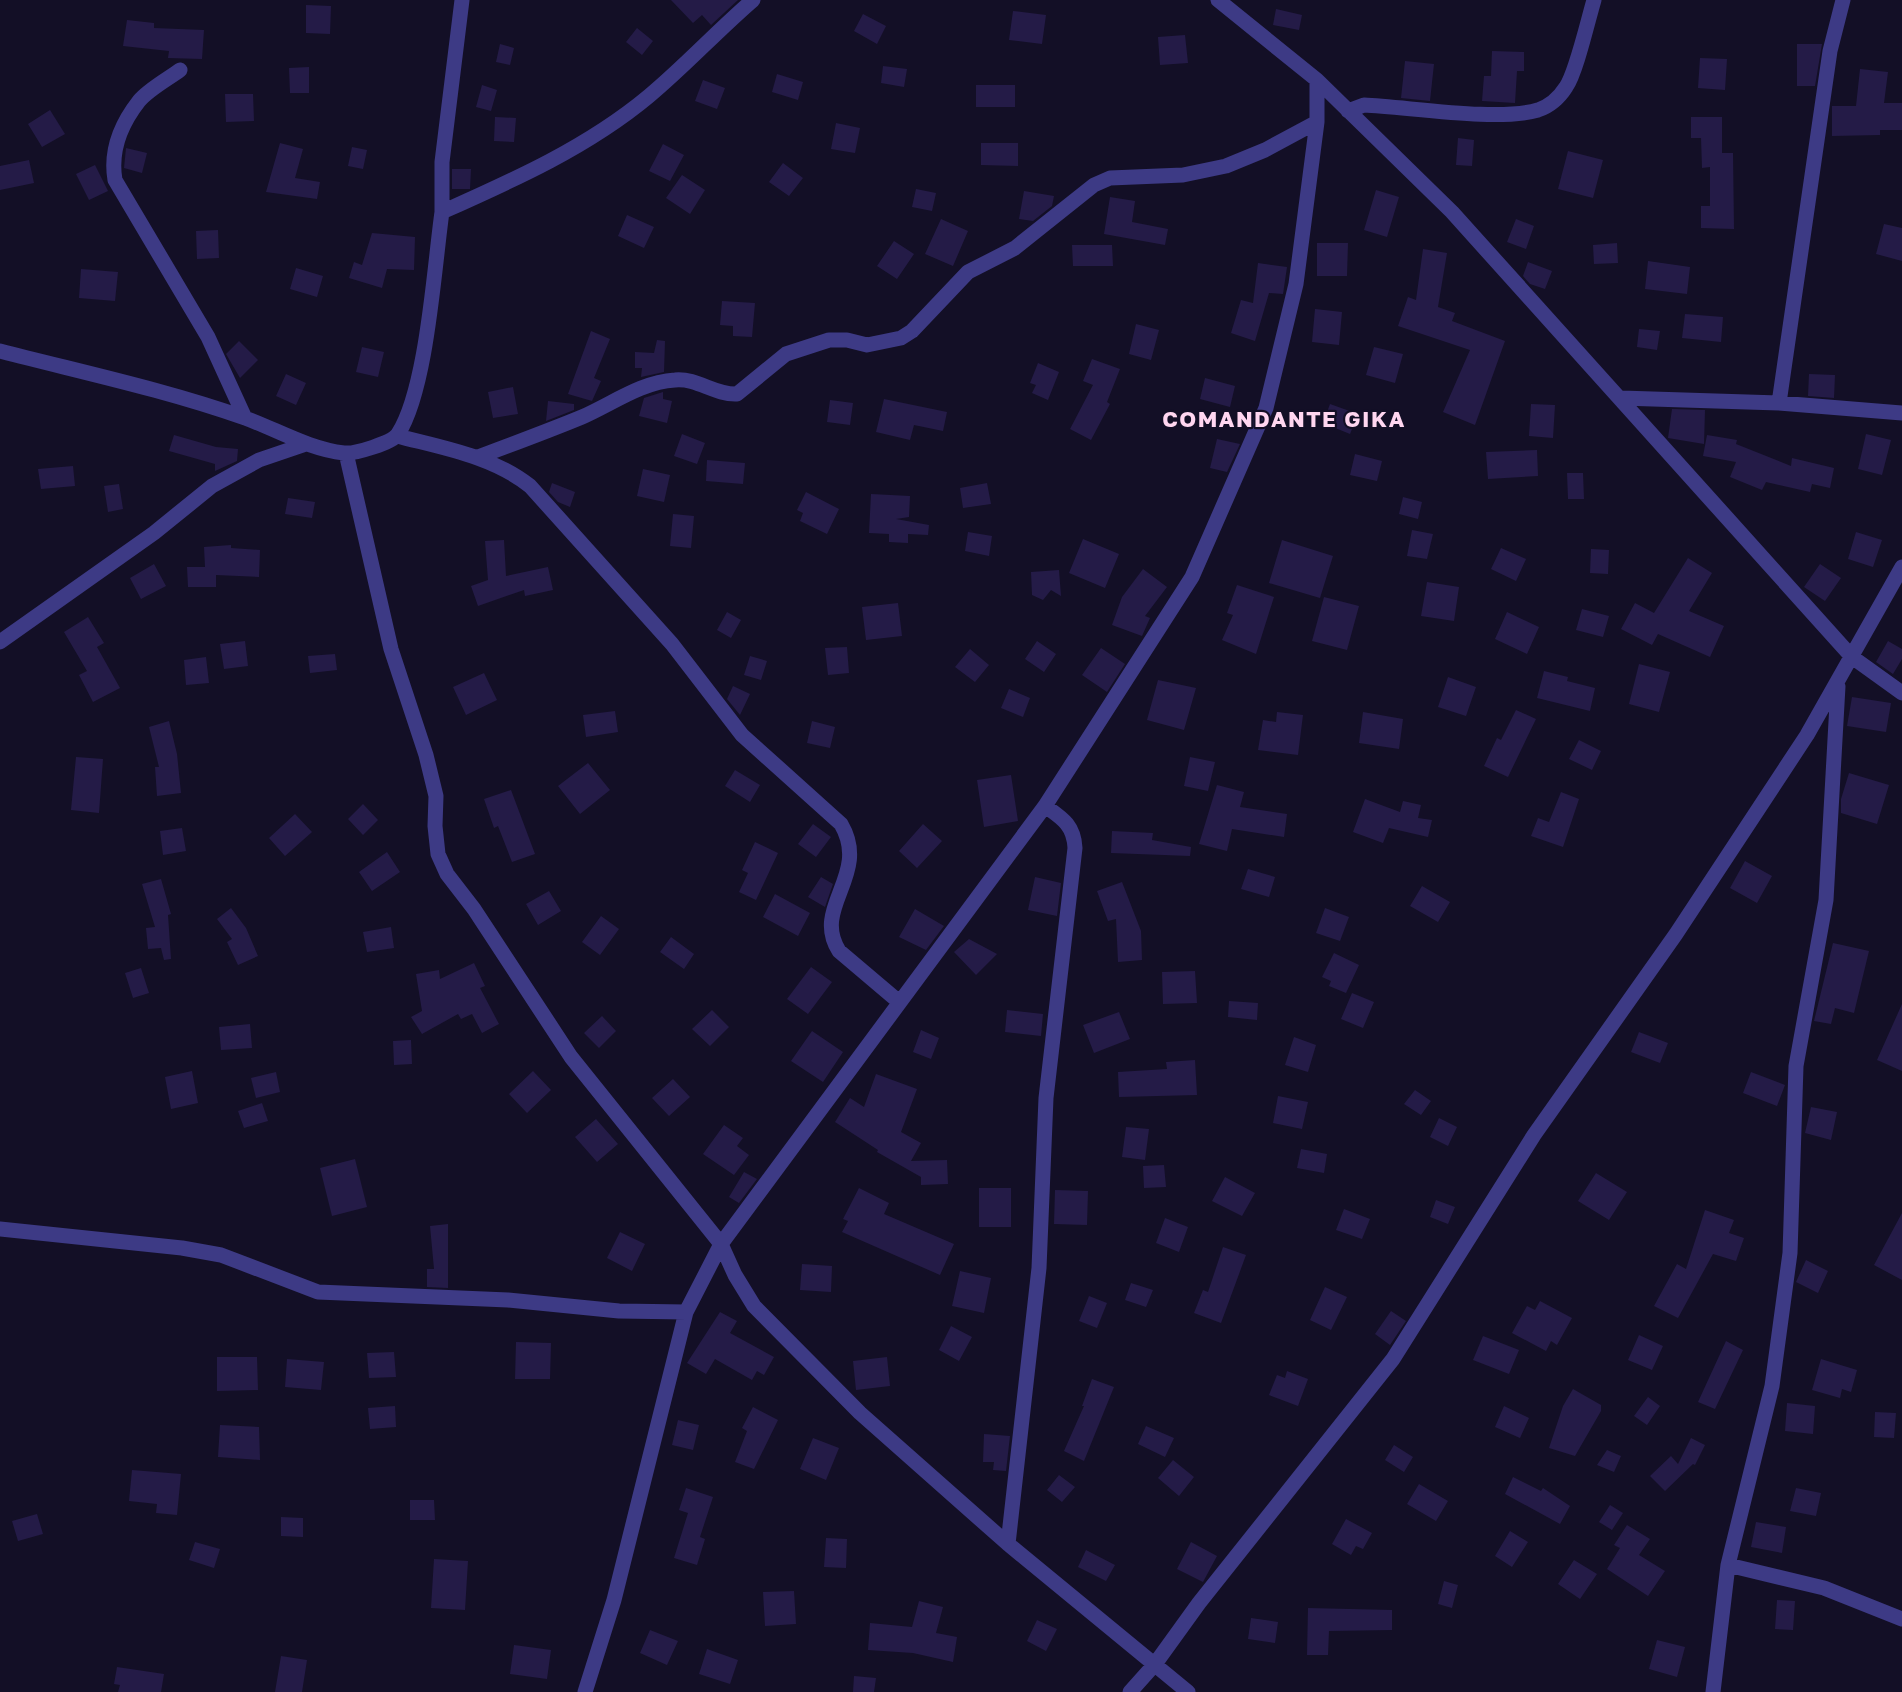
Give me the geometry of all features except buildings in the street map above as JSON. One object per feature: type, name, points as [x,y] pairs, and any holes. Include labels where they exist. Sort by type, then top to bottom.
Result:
[{"type":"street","points":[[0,351],[245,418],[306,444],[346,453],[376,447],[397,436],[409,411],[422,360],[442,212],[442,162],[462,0]]},
{"type":"street","points":[[442,212],[513,180],[603,130],[649,96],[714,33],[753,0]]},
{"type":"street","points":[[1218,0],[1317,80],[1452,212],[1852,657],[1902,693]]},
{"type":"street","points":[[1348,111],[1364,105],[1467,112],[1510,113],[1538,110],[1554,102],[1568,86],[1594,0]]},
{"type":"street","points":[[1779,403],[1830,51],[1844,0]]},
{"type":"street","points":[[180,70],[140,101],[116,140],[113,151],[113,172],[115,180],[208,337],[245,418]]},
{"type":"street","points":[[585,1692],[614,1600],[686,1312],[721,1244],[898,1001],[1045,806],[1192,577],[1266,408],[1296,284],[1317,122],[1317,80]]},
{"type":"street","points":[[478,457],[581,417],[643,386],[675,380],[690,380],[727,395],[737,394],[786,354],[829,340],[847,340],[867,345],[901,338],[912,331],[968,272],[1029,239],[1094,185],[1110,178],[1183,174],[1226,166],[1265,150],[1317,122]]},
{"type":"street","points":[[1621,398],[1779,403],[1902,413]]},
{"type":"street","points":[[397,436],[478,457],[513,472],[531,486],[672,644],[742,735],[824,806],[841,824],[849,837],[851,862],[832,914],[834,944],[839,951],[898,1001]]},
{"type":"street","points":[[0,642],[154,532],[212,486],[259,460],[306,444]]},
{"type":"street","points":[[346,453],[391,649],[429,765],[436,796],[435,826],[438,854],[447,874],[474,909],[571,1058],[721,1244],[735,1275],[754,1306],[860,1413],[1008,1544],[1188,1692]]},
{"type":"street","points":[[1130,1692],[1155,1664],[1199,1603],[1393,1359],[1534,1135],[1676,934],[1839,683],[1902,567]]},
{"type":"street","points":[[1713,1692],[1728,1565],[1772,1386],[1791,1253],[1797,1066],[1826,900],[1839,683]]},
{"type":"street","points":[[1008,1544],[1039,1268],[1046,1098],[1075,848],[1075,835],[1070,826],[1045,806]]},
{"type":"street","points":[[0,1229],[182,1248],[221,1255],[318,1292],[508,1300],[619,1311],[686,1312]]},
{"type":"street","points":[[1728,1565],[1824,1588],[1902,1619]]},
{"type":"district","name":"COMANDANTE GIKA","points":[[1284,418]]}]
